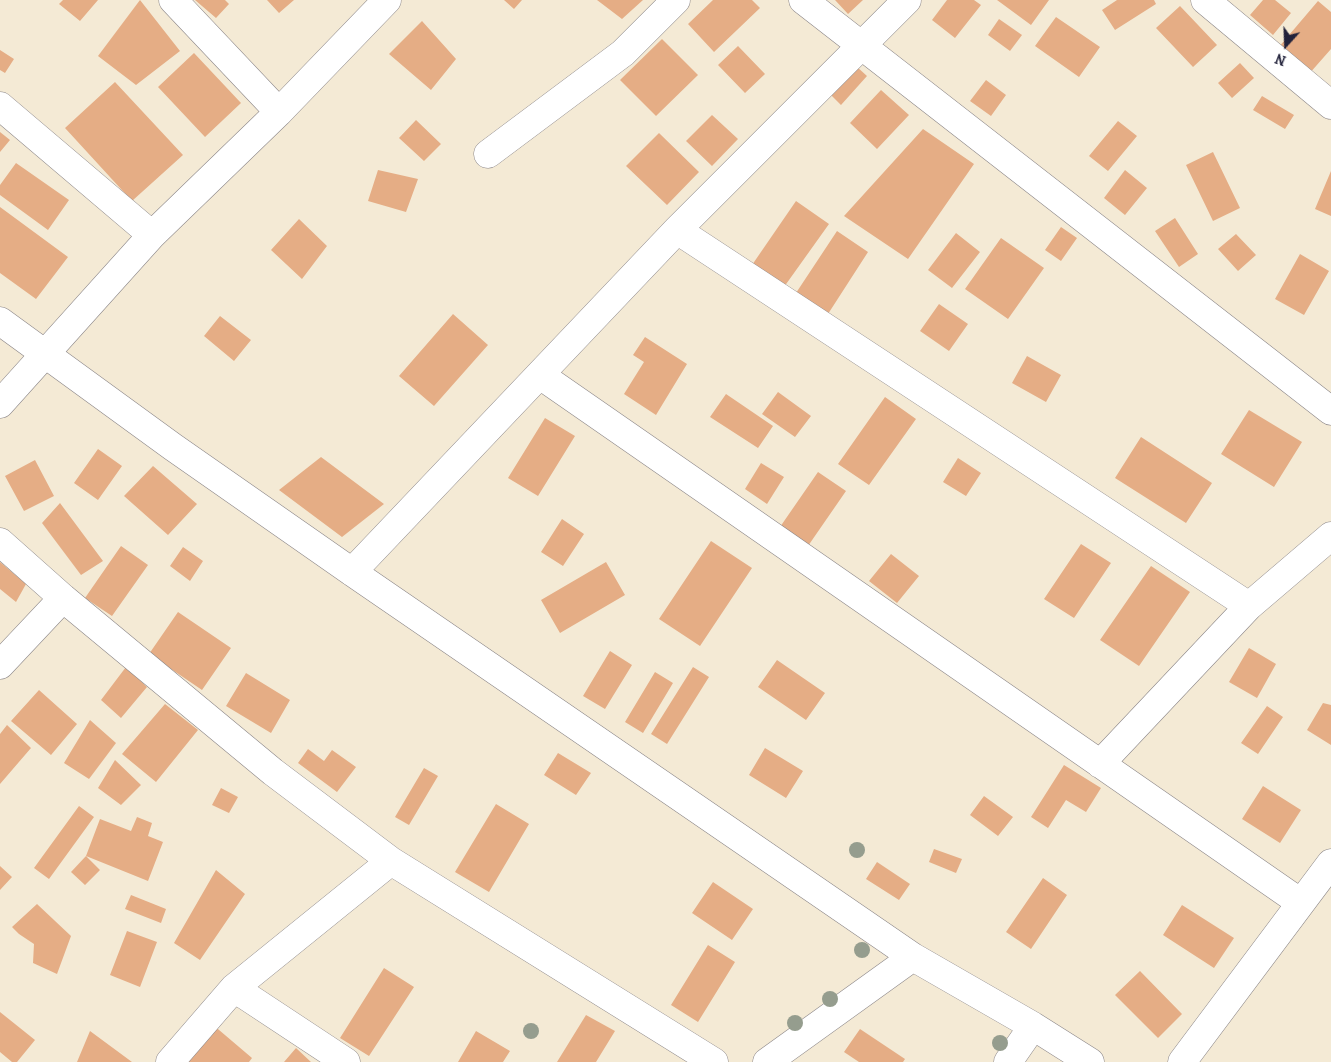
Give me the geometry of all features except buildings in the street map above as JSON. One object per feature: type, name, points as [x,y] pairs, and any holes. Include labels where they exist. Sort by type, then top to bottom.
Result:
[{"type":"street","points":[[173,0],[279,112]]},
{"type":"street","points":[[0,404],[152,235],[279,112],[387,0]]},
{"type":"street","points":[[488,154],[624,53],[676,0]]},
{"type":"street","points":[[803,0],[1331,412]]},
{"type":"street","points":[[352,572],[678,230],[907,0]]},
{"type":"street","points":[[1215,3],[1331,105]]},
{"type":"street","points":[[0,106],[152,235]]},
{"type":"street","points":[[678,230],[1249,606]]},
{"type":"street","points":[[0,321],[45,355],[352,572],[913,957],[1033,1026],[1090,1062]]},
{"type":"street","points":[[540,375],[1301,903]]},
{"type":"street","points":[[1100,764],[1249,606],[1331,536]]},
{"type":"street","points":[[0,542],[63,598],[273,772],[391,861],[714,1062]]},
{"type":"street","points":[[0,665],[63,598]]},
{"type":"street","points":[[170,1062],[234,988],[391,861]]},
{"type":"street","points":[[1182,1062],[1331,863]]},
{"type":"street","points":[[766,1062],[913,957]]},
{"type":"street","points":[[234,988],[346,1062]]},
{"type":"street","points":[[1008,1062],[1033,1026]]}]
